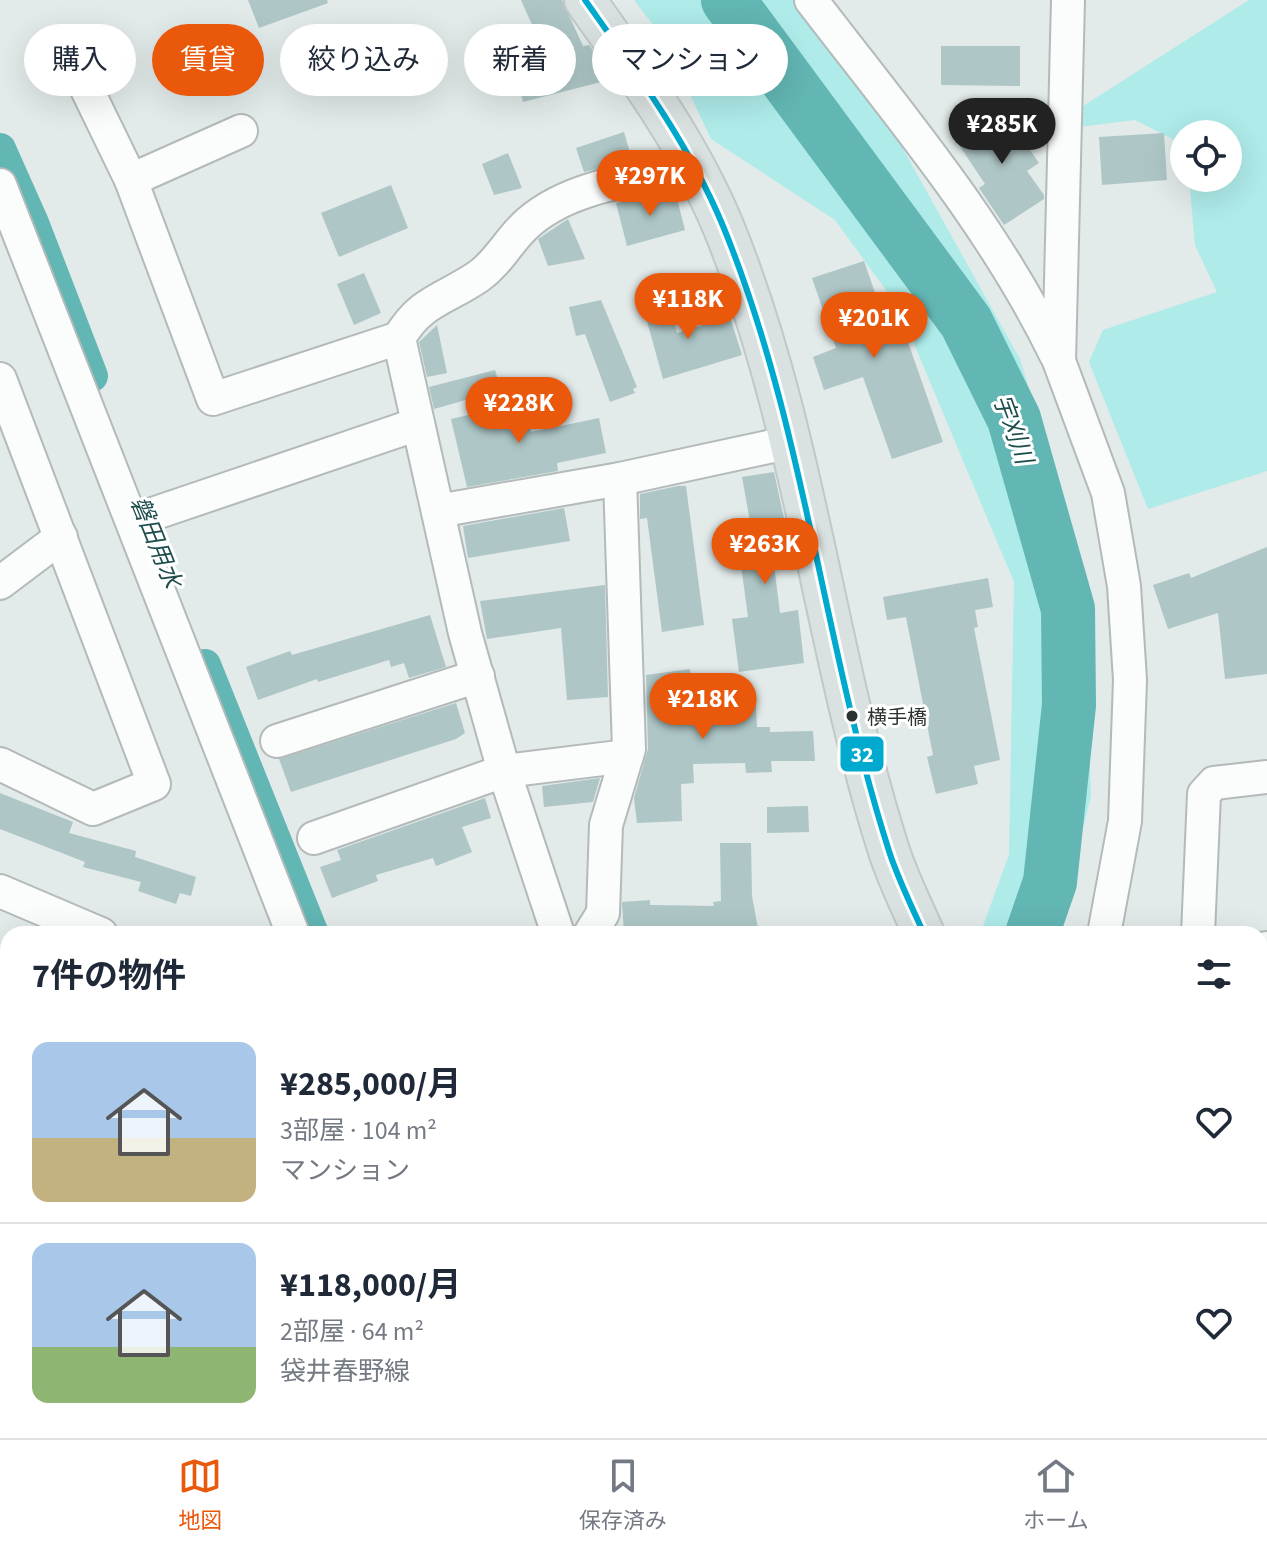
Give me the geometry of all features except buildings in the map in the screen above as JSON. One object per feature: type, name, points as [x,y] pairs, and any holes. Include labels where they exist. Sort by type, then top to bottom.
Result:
[{"type":"main road","points":[[585,0],[645,85],[695,168],[722,225],[757,319],[791,442],[831,635],[889,853],[921,926]]},
{"type":"street","points":[[811,0],[965,201],[1022,285],[1059,361],[1108,493],[1124,586],[1130,680],[1125,821],[1105,926]]},
{"type":"street","points":[[1059,361],[1068,0]]},
{"type":"street","points":[[90,96],[131,180],[213,399],[399,338],[413,314],[482,275],[529,221],[583,192],[695,168]]},
{"type":"street","points":[[131,180],[241,131]]},
{"type":"street","points":[[0,185],[290,926]]},
{"type":"street","points":[[399,338],[478,676],[504,771],[555,926]]},
{"type":"street","points":[[0,379],[154,784],[93,809],[0,764]]},
{"type":"street","points":[[132,521],[418,424]]},
{"type":"street","points":[[438,511],[620,479],[791,442]]},
{"type":"street","points":[[595,926],[603,913],[606,825],[627,756],[620,479]]},
{"type":"street","points":[[0,583],[61,537]]},
{"type":"street","points":[[277,741],[478,676]]},
{"type":"street","points":[[314,838],[504,771],[627,756]]},
{"type":"street","points":[[1198,926],[1204,794],[1214,783],[1267,777]]},
{"type":"street","points":[[0,891],[82,926]]},
{"type":"shaded area","points":[[634,0],[801,0],[888,122],[1020,359],[1083,566],[1091,796],[1059,926],[983,926],[1009,855],[1014,582],[899,308],[835,220],[711,139],[691,96],[788,96],[788,24],[652,24]]},
{"type":"shaded area","points":[[1249,0],[1267,0],[1267,471],[1148,509],[1089,362],[1103,330],[1217,292],[1195,245],[1190,192],[1242,192],[1242,120],[1170,120],[1170,138],[1135,120],[1079,127],[1080,108]]},
{"type":"waterway","name":"宇刈川","points":[[728,0],[966,322],[1014,419],[1068,609],[1069,705],[1050,882],[1035,926]]},
{"type":"waterway","name":"磐田用水","points":[[0,149],[33,223],[92,376]]},
{"type":"waterway","name":"磐田用水","points":[[205,665],[310,926]]},
{"type":"transit line","name":"32","points":[[585,0],[660,109],[694,166],[723,226],[751,302],[794,457],[866,773],[893,861],[920,926]]},
{"type":"place","name":"横手橋","points":[[852,716]]}]
